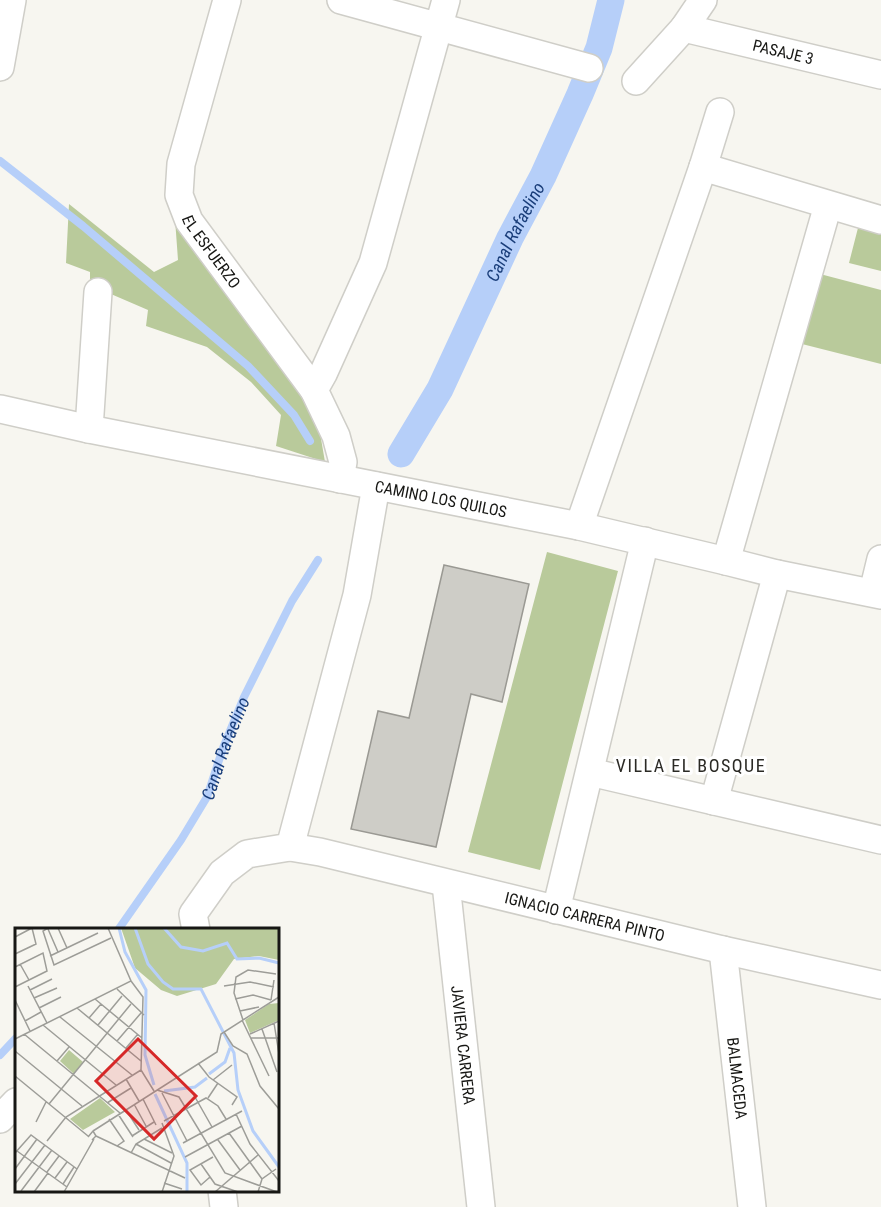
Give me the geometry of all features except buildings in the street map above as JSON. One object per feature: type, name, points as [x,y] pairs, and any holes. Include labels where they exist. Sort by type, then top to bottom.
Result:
[{"type":"street","points":[[0,67],[12,0]]},
{"type":"street","name":"EL ESFUERZO","points":[[227,0],[181,164],[179,195],[189,220],[314,390],[336,436],[343,462],[340,479]]},
{"type":"street","points":[[341,0],[589,68]]},
{"type":"street","points":[[314,390],[373,263],[446,0]]},
{"type":"street","points":[[636,81],[684,28],[703,0]]},
{"type":"street","name":"PASAJE 3","points":[[684,28],[881,75]]},
{"type":"street","points":[[579,526],[720,112]]},
{"type":"street","points":[[703,167],[881,220]]},
{"type":"street","points":[[726,561],[828,205]]},
{"type":"street","points":[[89,429],[98,292]]},
{"type":"street","name":"CAMINO LOS QUILOS","points":[[0,409],[89,429],[579,526],[777,574],[877,594]]},
{"type":"street","points":[[290,847],[357,595],[376,486]]},
{"type":"street","points":[[556,910],[645,541]]},
{"type":"street","points":[[877,594],[881,559]]},
{"type":"street","points":[[714,801],[777,574]]},
{"type":"street","points":[[590,772],[881,840]]},
{"type":"street","name":"IGNACIO CARRERA PINTO","points":[[196,928],[193,915],[222,873],[247,854],[290,847],[320,852],[723,950],[881,985]]},
{"type":"street","name":"JAVIERA CARRERA","points":[[446,884],[481,1207]]},
{"type":"street","name":"BALMACEDA","points":[[723,950],[752,1207]]},
{"type":"street","points":[[0,1119],[15,1103]]},
{"type":"street","points":[[222,1192],[224,1207]]},
{"type":"green space","points":[[69,204],[154,272],[178,260],[175,219],[311,410],[319,427],[325,462],[276,446],[281,415],[251,382],[207,347],[146,326],[148,310],[90,285],[90,272],[66,263]]},
{"type":"green space","points":[[859,224],[881,230],[881,271],[849,263]]},
{"type":"green space","points":[[820,274],[881,290],[881,364],[802,344]]},
{"type":"green space","points":[[547,552],[618,571],[540,870],[468,852]]},
{"type":"waterway","name":"Canal Rafaelino","points":[[401,454],[440,389],[510,238],[543,176],[599,48],[611,0]]},
{"type":"waterway","points":[[0,161],[83,226],[248,366],[294,415],[310,441]]},
{"type":"waterway","name":"Canal Rafaelino","points":[[119,928],[181,840],[207,797],[223,748],[244,697],[292,601],[318,560]]},
{"type":"waterway","name":"Canal Rafaelino","points":[[0,1055],[15,1039]]},
{"type":"district","name":"VILLA EL BOSQUE","points":[[691,765]]}]
